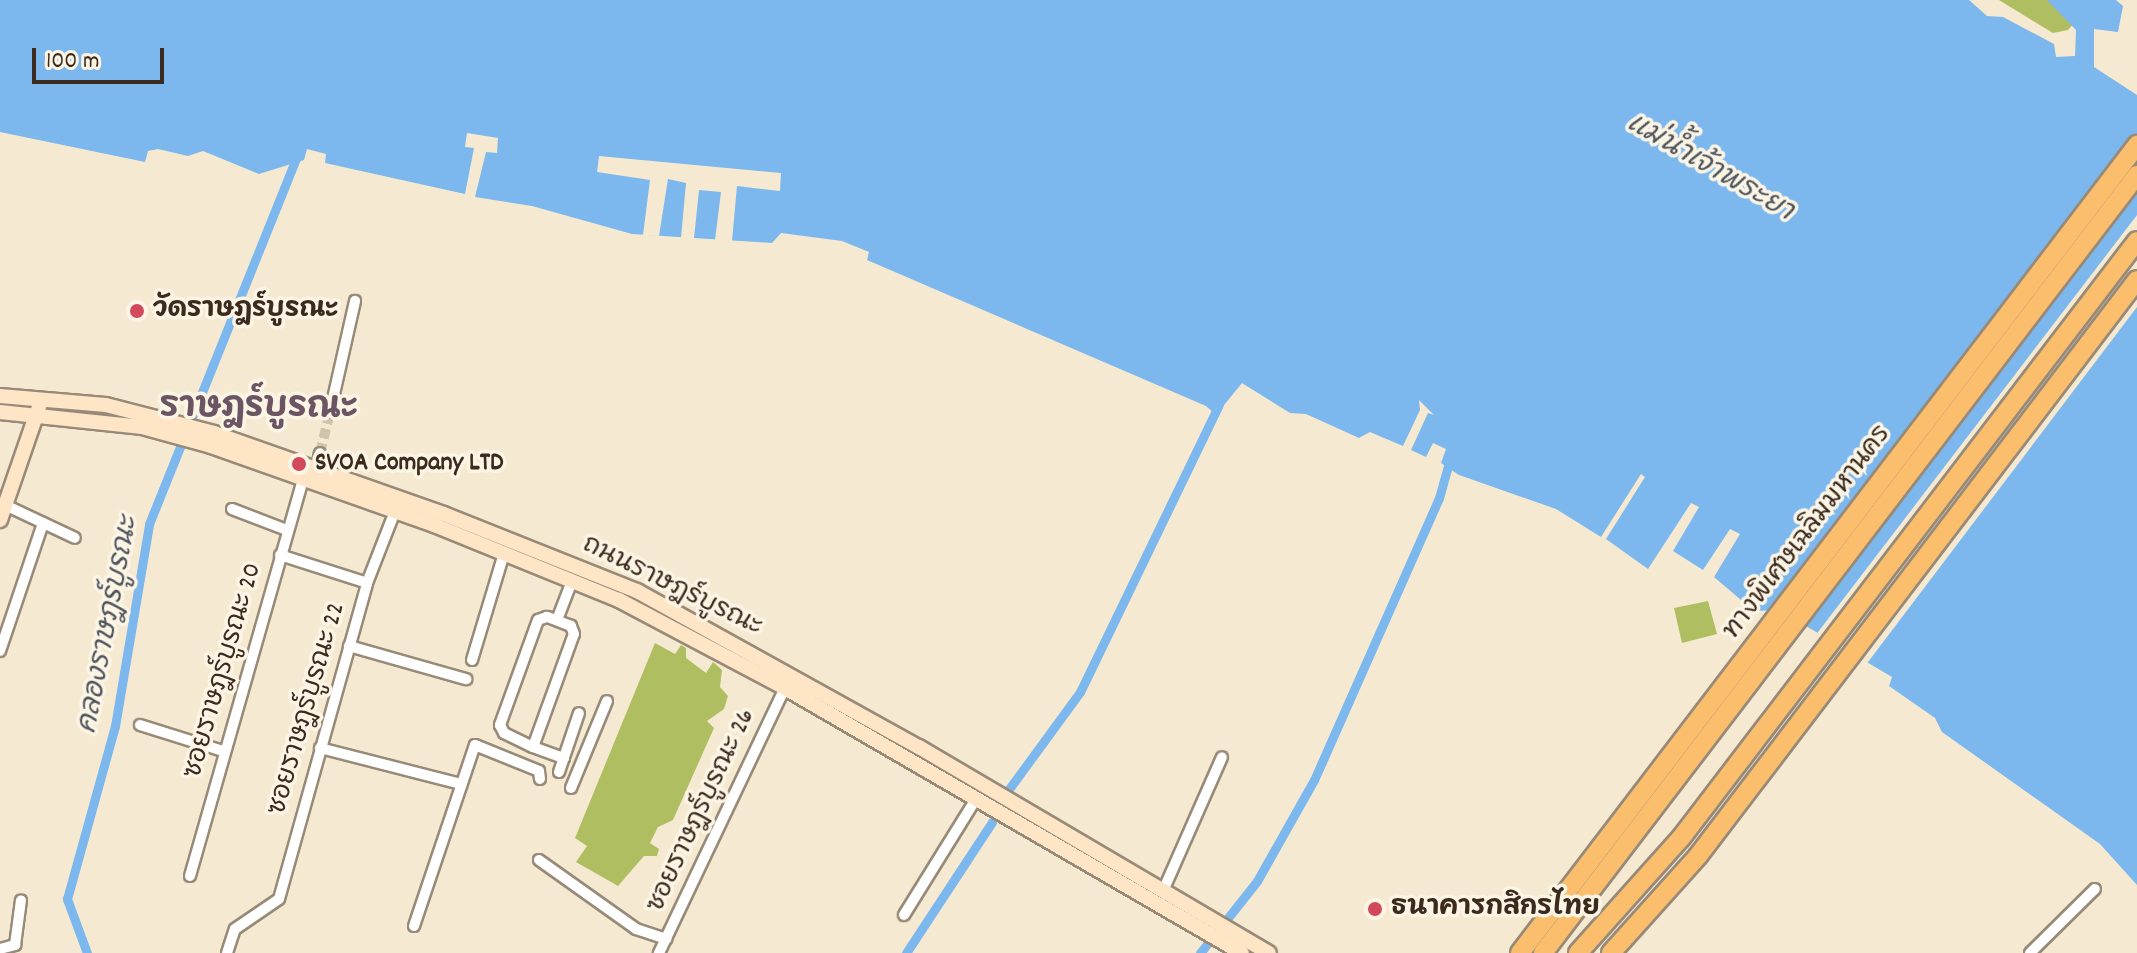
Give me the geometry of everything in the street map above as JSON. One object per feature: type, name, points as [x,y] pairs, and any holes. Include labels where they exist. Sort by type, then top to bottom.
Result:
[{"type":"highway","name":"ทางพิเศษเฉลิมมหานคร","points":[[1520,953],[2137,145]]},
{"type":"highway","name":"ทางพิเศษเฉลิมมหานคร","points":[[1543,953],[2137,175]]},
{"type":"highway","points":[[1578,953],[1672,850],[2137,241]]},
{"type":"highway","points":[[1611,953],[1698,856],[2137,280]]},
{"type":"main road","name":"ถนนราษฎร์บูรณะ","points":[[0,396],[41,400],[144,420],[212,439],[319,461],[669,607],[1163,891],[1242,953]]},
{"type":"main road","points":[[0,520],[41,400]]},
{"type":"main road","name":"ถนนราษฎร์บูรณะ","points":[[0,412],[144,420]]},
{"type":"main road","name":"ถนนราษฎร์บูรณะ","points":[[212,439],[303,479],[504,553],[653,616],[1219,932],[1269,953]]},
{"type":"street","points":[[330,412],[355,301]]},
{"type":"street","name":"ซอยราษฎร์บูรณะ 20","points":[[190,876],[223,751],[303,479]]},
{"type":"street","points":[[5,505],[75,538]]},
{"type":"street","points":[[232,509],[287,530]]},
{"type":"street","name":"ซอยราษฎร์บูรณะ 22","points":[[227,953],[235,929],[279,899],[367,583],[395,511]]},
{"type":"street","points":[[0,651],[43,523]]},
{"type":"street","points":[[472,660],[504,553]]},
{"type":"street","points":[[280,555],[367,583]]},
{"type":"street","points":[[557,620],[572,581]]},
{"type":"street","points":[[533,747],[574,634],[557,620],[538,620],[500,725],[533,747],[564,758]]},
{"type":"street","points":[[349,646],[466,679]]},
{"type":"street","name":"ซอยราษฎร์บูรณะ 26","points":[[659,953],[785,688]]},
{"type":"street","points":[[571,788],[607,701]]},
{"type":"street","points":[[559,772],[579,713]]},
{"type":"street","points":[[140,725],[223,751]]},
{"type":"street","points":[[414,926],[446,844],[461,784],[478,744],[539,771],[540,779]]},
{"type":"street","points":[[320,748],[461,784]]},
{"type":"street","points":[[1163,891],[1222,757]]},
{"type":"street","points":[[904,915],[976,799]]},
{"type":"street","points":[[539,860],[636,929],[666,939]]},
{"type":"street","points":[[2030,953],[2095,889]]},
{"type":"street","points":[[0,949],[15,945],[21,900]]},
{"type":"green space","points":[[1999,0],[2056,0],[2074,23],[2068,30],[2053,33]]},
{"type":"green space","points":[[1708,601],[1717,634],[1682,643],[1674,608]]},
{"type":"green space","points":[[655,643],[675,654],[681,645],[686,648],[686,658],[706,673],[713,662],[722,670],[720,687],[728,696],[724,709],[707,721],[714,728],[673,820],[658,827],[650,843],[659,849],[657,856],[644,856],[618,886],[576,862],[587,846],[575,838]]},
{"type":"water","name":"แม่น้ำเจ้าพระยา","points":[[0,0],[1969,0],[1987,16],[2003,17],[2054,44],[2056,57],[2075,56],[2076,30],[2047,0],[2116,0],[2123,6],[2118,32],[2094,29],[2094,67],[2137,95],[2137,885],[2100,844],[1942,732],[1935,718],[1889,686],[1892,677],[1779,610],[1754,611],[1714,577],[1740,534],[1730,529],[1703,570],[1673,551],[1699,507],[1691,503],[1648,569],[1606,539],[1645,477],[1641,474],[1601,537],[1556,509],[1459,475],[1441,463],[1446,449],[1433,443],[1426,457],[1411,450],[1428,413],[1434,415],[1419,400],[1420,410],[1403,446],[1370,432],[1359,438],[1306,414],[1290,413],[1242,383],[1216,415],[1206,406],[867,260],[869,252],[842,241],[781,233],[772,243],[632,234],[532,206],[475,197],[486,152],[497,153],[498,138],[467,133],[465,147],[474,148],[465,194],[325,163],[326,154],[307,149],[304,160],[259,174],[203,151],[188,156],[158,149],[148,151],[145,162],[0,132]]},
{"type":"pier","points":[[599,156],[781,173],[780,191],[737,186],[732,241],[715,240],[721,192],[699,190],[694,238],[681,238],[686,183],[668,179],[659,236],[643,235],[650,180],[597,172]]},
{"type":"pier","points":[[2137,215],[2137,307],[1865,666],[1815,636]]},
{"type":"waterway","name":"คลองราษฎร์บูรณะ","points":[[87,953],[67,899],[115,726],[149,524],[297,155]]},
{"type":"waterway","points":[[1009,789],[1080,692],[1219,405]]},
{"type":"waterway","points":[[1200,953],[1257,881],[1314,780],[1439,498],[1451,455]]},
{"type":"waterway","points":[[906,953],[992,822]]},
{"type":"tunnel","points":[[320,453],[330,412]]},
{"type":"place","name":"วัดราษฎร์บูรณะ","points":[[137,311]]},
{"type":"place","name":"SVOA Company LTD","points":[[299,464]]},
{"type":"place","name":"ธนาคารกสิกรไทย","points":[[1375,909]]},
{"type":"district","name":"ราษฎร์บูรณะ","points":[[259,410]]}]
